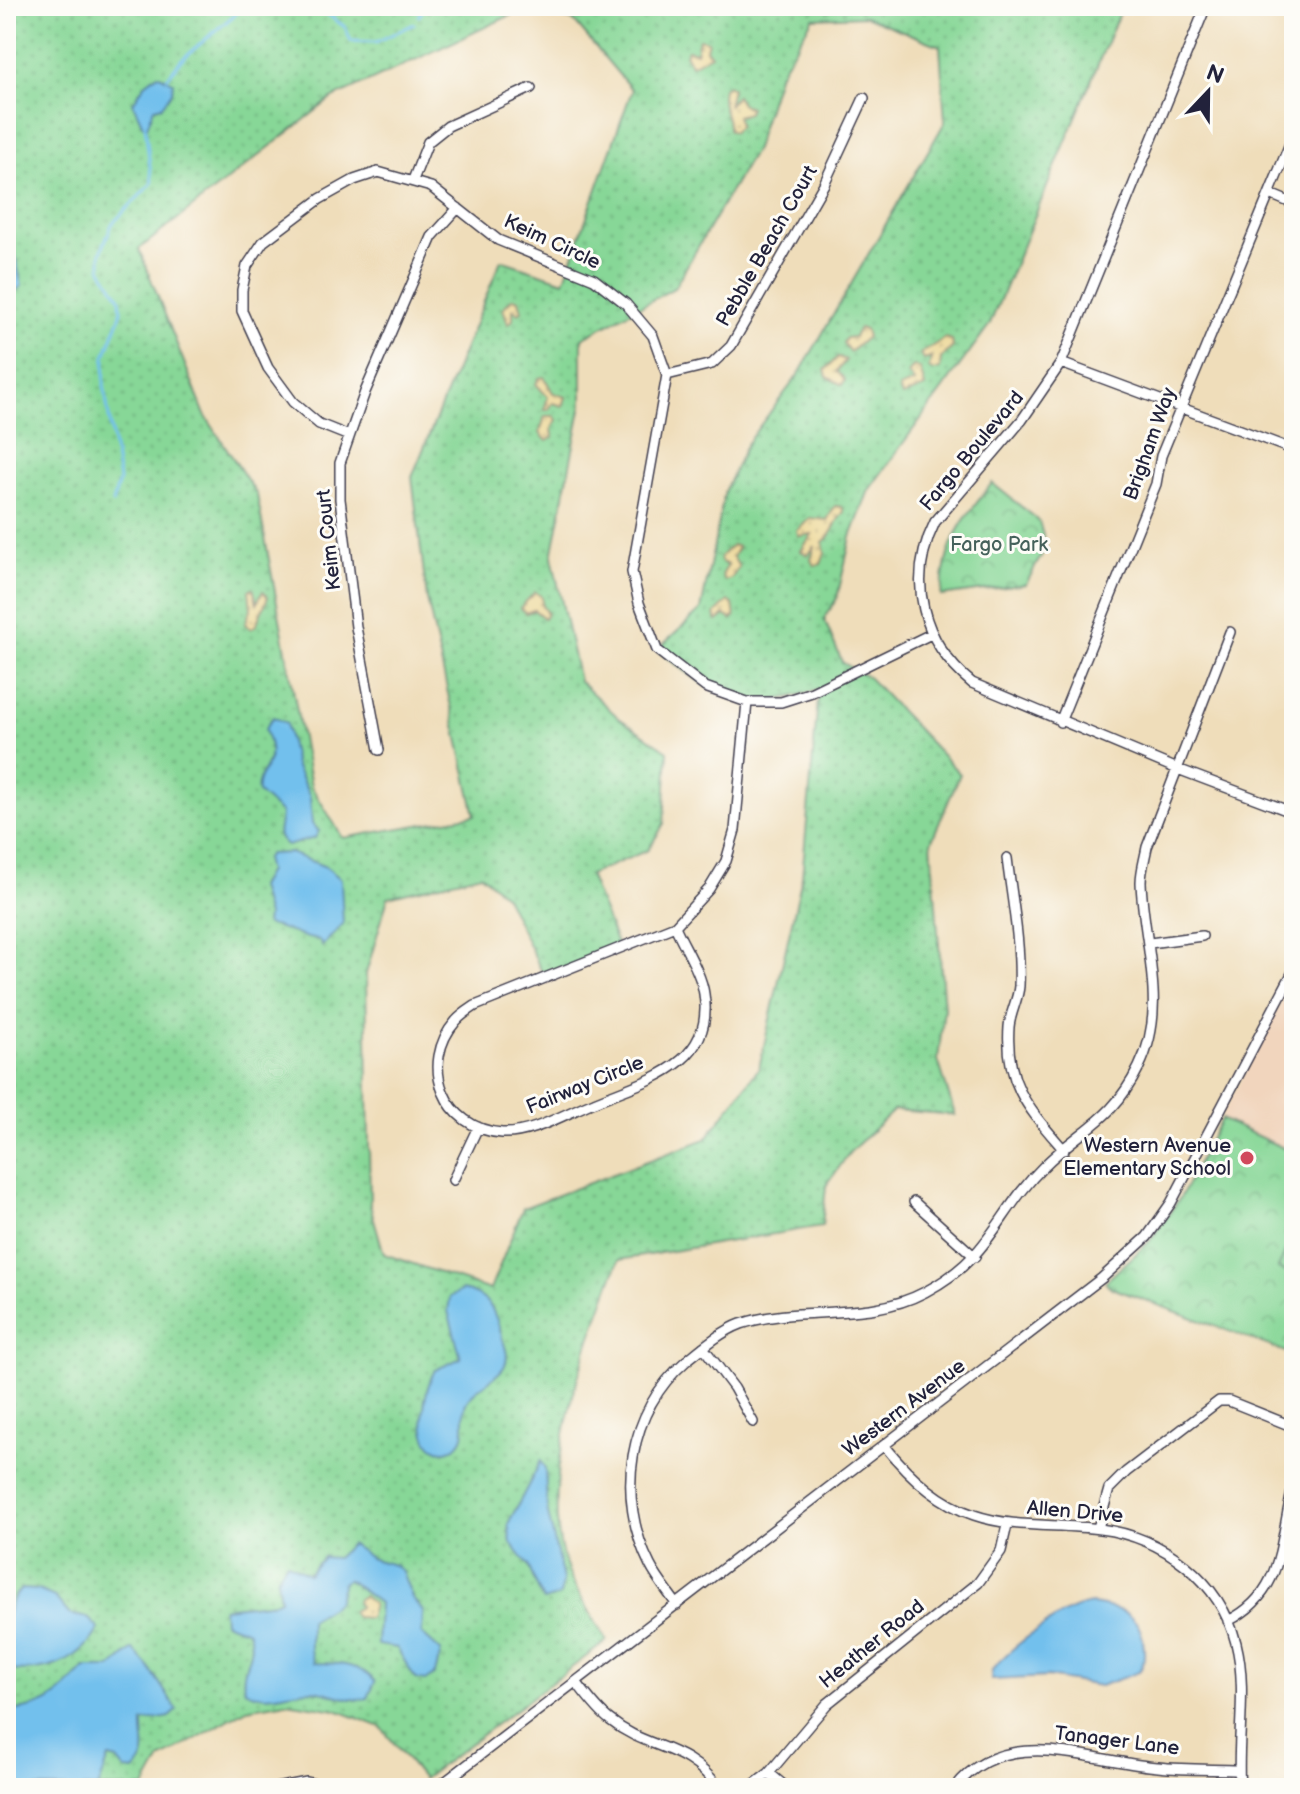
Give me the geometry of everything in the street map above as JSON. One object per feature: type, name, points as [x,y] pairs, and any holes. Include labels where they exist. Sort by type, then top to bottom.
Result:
[{"type":"street","name":"Fargo Boulevard","points":[[1206,6],[1061,363],[1022,420],[946,505],[926,541],[920,592],[931,634],[950,665],[972,683],[1175,768],[1293,811]]},
{"type":"street","points":[[413,180],[428,142],[448,126],[531,88]]},
{"type":"street","name":"Pebble Beach Court","points":[[667,375],[712,364],[731,346],[824,184],[864,98]]},
{"type":"street","name":"Brigham Way","points":[[1060,722],[1156,484],[1161,456],[1294,134]]},
{"type":"street","name":"Keim Circle","points":[[349,436],[319,424],[301,409],[268,368],[242,311],[247,266],[263,242],[320,199],[354,180],[378,172],[431,187],[498,240],[594,279],[626,304],[653,336],[667,375],[632,572],[639,603],[657,650],[705,687],[747,702],[781,702],[812,692],[931,634]]},
{"type":"street","points":[[1270,194],[1294,204]]},
{"type":"street","name":"Keim Court","points":[[379,750],[356,627],[340,499],[340,463],[432,237],[458,208]]},
{"type":"street","points":[[1061,363],[1294,450]]},
{"type":"street","points":[[677,1605],[650,1564],[634,1518],[629,1468],[642,1418],[668,1377],[703,1347],[741,1324],[879,1309],[944,1281],[975,1257],[1045,1164],[1112,1111],[1141,1065],[1153,1017],[1155,978],[1141,880],[1147,847],[1230,632]]},
{"type":"street","points":[[453,1180],[478,1127],[450,1110],[438,1078],[441,1047],[456,1021],[475,1006],[675,926],[709,889],[726,861],[735,830],[747,702]]},
{"type":"street","points":[[1007,858],[1018,949],[1019,989],[1009,1023],[1008,1063],[1023,1101],[1064,1150]]},
{"type":"street","name":"Fairway Circle","points":[[478,1127],[504,1133],[533,1126],[672,1070],[694,1048],[704,1018],[704,991],[675,926]]},
{"type":"street","points":[[1150,943],[1202,936]]},
{"type":"street","name":"Western Avenue","points":[[437,1788],[1102,1278],[1147,1237],[1171,1203],[1294,970]]},
{"type":"street","points":[[914,1202],[975,1257]]},
{"type":"street","points":[[703,1347],[734,1388],[753,1422]]},
{"type":"street","points":[[1098,1528],[1109,1489],[1219,1401],[1229,1401],[1294,1427]]},
{"type":"street","name":"Allen Drive","points":[[884,1445],[908,1474],[937,1497],[971,1514],[1007,1525],[1098,1528],[1126,1533],[1159,1547],[1192,1569],[1215,1596],[1228,1621],[1240,1661],[1240,1788]]},
{"type":"street","points":[[1228,1621],[1251,1609],[1266,1590],[1276,1567],[1294,1484]]},
{"type":"street","name":"Heather Road","points":[[749,1788],[769,1773],[827,1704],[978,1583],[1001,1551],[1007,1525]]},
{"type":"street","points":[[577,1683],[611,1721],[682,1753],[708,1773],[719,1788]]},
{"type":"street","name":"Tanager Lane","points":[[955,1788],[986,1762],[1021,1751],[1049,1750],[1159,1767],[1238,1770]]},
{"type":"street","points":[[769,1773],[787,1788]]},
{"type":"street","points":[[276,1788],[307,1782],[330,1788]]},
{"type":"shaded area","name":"Western Avenue Elementary School","points":[[1294,978],[1294,1355],[1112,1288],[1105,1282],[1149,1242],[1180,1198]]},
{"type":"green space","points":[[6,6],[1122,6],[990,324],[869,490],[851,537],[837,598],[824,619],[842,662],[869,678],[960,774],[931,842],[944,1008],[938,1060],[955,1115],[894,1110],[850,1152],[826,1186],[822,1226],[619,1260],[582,1362],[563,1437],[558,1474],[557,1510],[563,1556],[579,1594],[607,1641],[423,1779],[381,1727],[336,1710],[287,1702],[247,1709],[161,1759],[145,1788],[6,1788]],"holes":[[[526,8],[574,21],[632,90],[564,281],[501,260],[412,477],[427,599],[475,815],[343,838],[311,786],[257,495],[205,415],[139,249],[331,99]],[[865,16],[940,46],[945,122],[799,374],[747,443],[725,490],[701,610],[657,650],[697,680],[732,697],[770,700],[819,689],[802,877],[759,1068],[706,1139],[523,1208],[490,1290],[384,1254],[370,1205],[366,974],[388,897],[481,874],[505,896],[545,978],[619,949],[589,875],[648,850],[664,824],[668,751],[619,718],[579,681],[552,557],[582,404],[582,338],[674,288],[755,149],[778,76],[813,18]]]},
{"type":"green space","name":"Fargo Park","points":[[992,483],[1039,521],[1046,547],[1026,584],[941,596],[950,547],[970,511]]},
{"type":"green space","name":"Western Avenue Elementary School","points":[[1221,1119],[1294,1153],[1294,1355],[1112,1288],[1105,1282],[1149,1242],[1180,1198]]},
{"type":"green space","points":[[1294,1233],[1294,1276],[1278,1268]]},
{"type":"sand","points":[[699,39],[708,41],[706,49],[711,55],[691,65],[685,54],[688,50],[696,52]]},
{"type":"sand","points":[[728,85],[732,88],[728,106],[736,96],[741,104],[750,107],[748,113],[737,116],[739,126],[733,132],[728,130],[722,102],[723,88]]},
{"type":"sand","points":[[513,298],[519,300],[522,311],[518,313],[513,309],[513,320],[508,324],[503,308]]},
{"type":"sand","points":[[859,328],[865,330],[867,337],[850,352],[843,343],[846,338],[854,337]]},
{"type":"sand","points":[[945,338],[952,340],[953,347],[941,358],[940,369],[934,371],[929,368],[931,358],[924,360],[920,354]]},
{"type":"sand","points":[[838,357],[846,360],[837,371],[845,380],[842,385],[827,377],[825,370]]},
{"type":"sand","points":[[914,366],[920,369],[925,387],[902,396],[899,388],[914,382],[908,373]]},
{"type":"sand","points":[[544,377],[553,393],[566,397],[563,406],[553,403],[548,410],[544,410],[548,397],[536,384],[539,378]]},
{"type":"sand","points":[[545,416],[554,416],[557,420],[552,428],[553,437],[547,441],[540,433]]},
{"type":"sand","points":[[835,506],[842,507],[844,512],[823,542],[825,553],[821,564],[814,565],[811,560],[815,546],[808,555],[801,551],[812,534],[799,536],[797,531],[810,518],[827,520]]},
{"type":"sand","points":[[732,545],[738,547],[733,557],[739,567],[731,579],[725,581],[722,575],[728,565],[721,562],[720,557]]},
{"type":"sand","points":[[253,588],[257,603],[263,591],[268,597],[256,625],[251,629],[245,624],[251,609],[249,590]]},
{"type":"sand","points":[[535,592],[542,597],[542,606],[547,613],[544,618],[534,610],[526,613],[520,608]]},
{"type":"sand","points":[[728,601],[733,604],[735,617],[731,619],[725,615],[717,621],[715,614]]},
{"type":"sand","points":[[363,1596],[373,1604],[369,1618],[356,1617],[351,1612],[359,1607],[357,1600]]},
{"type":"water","points":[[158,74],[173,82],[172,92],[162,106],[154,108],[147,127],[143,126],[133,103],[144,85]]},
{"type":"water","points":[[6,231],[12,240],[22,286],[6,298]]},
{"type":"water","points":[[273,717],[286,723],[295,765],[310,797],[312,824],[319,831],[315,838],[287,846],[279,835],[281,813],[258,793],[258,782],[270,751],[265,729]]},
{"type":"water","points":[[290,853],[326,867],[341,879],[343,924],[322,946],[319,940],[266,925],[267,916],[259,887],[268,871],[265,859],[269,854]]},
{"type":"water","points":[[462,1290],[480,1296],[491,1307],[507,1360],[500,1372],[467,1400],[464,1433],[460,1442],[442,1451],[430,1444],[426,1436],[423,1413],[435,1370],[461,1358],[448,1311],[450,1297]]},
{"type":"water","points":[[541,1461],[545,1468],[547,1509],[563,1580],[560,1596],[543,1601],[528,1565],[511,1543],[508,1524]]},
{"type":"water","points":[[351,1544],[372,1559],[394,1565],[402,1571],[412,1598],[423,1611],[422,1634],[441,1651],[435,1674],[425,1681],[415,1679],[397,1648],[377,1645],[379,1603],[348,1580],[343,1582],[337,1603],[310,1620],[310,1650],[314,1663],[348,1665],[370,1676],[375,1682],[368,1698],[347,1698],[312,1690],[262,1695],[245,1690],[244,1675],[251,1647],[248,1631],[224,1622],[223,1608],[280,1600],[277,1578],[287,1562],[308,1574],[323,1557],[336,1558]]},
{"type":"water","points":[[21,1589],[38,1590],[55,1597],[69,1614],[88,1618],[99,1629],[82,1650],[60,1664],[34,1670],[6,1670],[7,1616],[14,1597]]},
{"type":"water","points":[[1092,1604],[1126,1613],[1137,1624],[1144,1649],[1139,1672],[1100,1686],[1048,1677],[991,1680],[992,1670],[1024,1640],[1067,1612]]},
{"type":"water","points":[[133,1649],[149,1667],[177,1710],[169,1717],[143,1722],[144,1754],[134,1771],[125,1770],[117,1760],[109,1758],[98,1788],[6,1788],[6,1711],[42,1704],[59,1694],[85,1668],[111,1668]]},
{"type":"waterway","points":[[167,78],[181,60],[245,6]]},
{"type":"waterway","points":[[316,6],[345,27],[351,41],[376,42],[414,24]]},
{"type":"waterway","points":[[419,16],[425,6]]},
{"type":"waterway","points":[[113,503],[119,480],[104,385],[105,356],[121,314],[120,298],[101,268],[101,252],[112,224],[152,183],[145,126]]},
{"type":"place","name":"Western Avenue Elementary School","points":[[1247,1158]]}]
